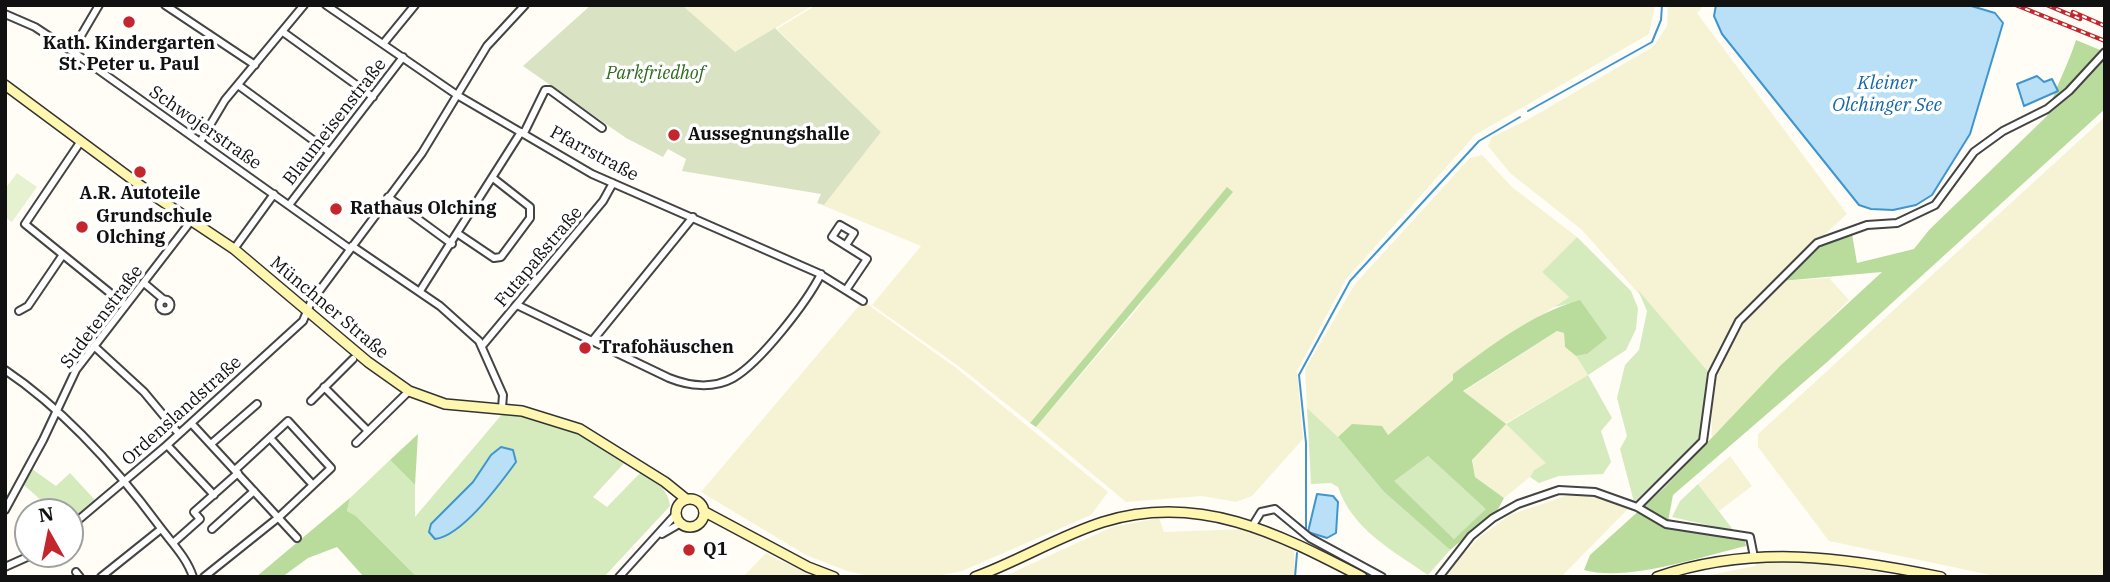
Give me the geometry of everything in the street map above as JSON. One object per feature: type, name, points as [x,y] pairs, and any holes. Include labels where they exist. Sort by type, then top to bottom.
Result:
[{"type":"main road","name":"Münchner Straße","points":[[5,85],[191,221],[234,249],[307,312],[409,391],[445,404],[502,408],[548,417],[580,429],[665,482],[686,499],[700,502],[703,517]]},
{"type":"main road","points":[[665,482],[678,515],[692,527],[703,517],[835,577]]},
{"type":"main road","points":[[678,515],[686,499]]},
{"type":"main road","points":[[975,577],[1090,527],[1133,515],[1199,512],[1253,525],[1362,577]]},
{"type":"main road","points":[[1661,576],[1754,557],[1826,556],[1941,577]]},
{"type":"street","points":[[72,51],[99,5]]},
{"type":"street","points":[[165,5],[255,65]]},
{"type":"street","points":[[200,142],[238,85],[304,5]]},
{"type":"street","name":"Pfarrstraße","points":[[326,5],[457,95],[613,183],[821,274],[863,301]]},
{"type":"street","points":[[383,44],[415,5]]},
{"type":"street","points":[[510,5],[518,12]]},
{"type":"street","name":"Ordenslandstraße","points":[[84,515],[167,445],[303,321],[311,302],[422,153],[487,46],[526,5]]},
{"type":"street","name":"Schwojerstraße","points":[[5,14],[35,27],[72,51],[289,205],[420,291],[458,320],[482,346],[503,395],[502,408]]},
{"type":"street","points":[[283,32],[373,97]]},
{"type":"street","points":[[1637,507],[1703,440],[1713,374],[1723,348],[1739,321],[1817,243],[1867,225],[1897,223],[1936,205],[1974,152],[2003,131],[2047,109],[2069,92],[2105,52]]},
{"type":"street","name":"Blaumeisenstraße","points":[[289,205],[402,57]]},
{"type":"street","points":[[238,85],[328,151]]},
{"type":"street","points":[[420,291],[453,244],[457,233],[522,132],[545,90],[550,90],[602,128]]},
{"type":"street","points":[[81,141],[24,224],[125,305]]},
{"type":"street","points":[[457,233],[494,258],[501,257],[530,218],[530,207],[493,178]]},
{"type":"street","name":"Futapaßstraße","points":[[482,346],[603,201],[613,183]]},
{"type":"street","points":[[234,249],[274,194]]},
{"type":"street","points":[[388,197],[453,244]]},
{"type":"street","points":[[593,340],[693,217]]},
{"type":"street","name":"Sudetenstraße","points":[[5,509],[76,370],[191,221]]},
{"type":"street","points":[[846,245],[867,259],[846,290]]},
{"type":"street","points":[[19,311],[28,306],[62,256]]},
{"type":"street","points":[[517,304],[678,382],[696,386],[723,382],[748,368],[802,303],[821,274]]},
{"type":"street","points":[[144,283],[163,299]]},
{"type":"street","points":[[94,345],[144,392],[179,434]]},
{"type":"street","points":[[310,401],[353,359]]},
{"type":"street","points":[[5,370],[55,411],[124,481],[173,543],[193,577]]},
{"type":"street","points":[[324,387],[368,431]]},
{"type":"street","points":[[356,443],[409,391]]},
{"type":"street","points":[[211,444],[257,404]]},
{"type":"street","points":[[173,543],[200,519],[194,512],[288,421],[331,468],[279,517],[204,577]]},
{"type":"street","points":[[191,423],[297,538]]},
{"type":"street","points":[[270,438],[313,485]]},
{"type":"street","points":[[167,445],[214,495]]},
{"type":"street","points":[[1438,577],[1479,528],[1518,504],[1571,489],[1586,490],[1637,507],[1666,524],[1750,537],[1754,557]]},
{"type":"street","points":[[212,529],[254,491]]},
{"type":"street","points":[[1253,525],[1261,512],[1275,509],[1310,538],[1382,577]]},
{"type":"street","points":[[619,577],[678,515]]},
{"type":"street","points":[[101,577],[161,529]]},
{"type":"shaded area","points":[[682,5],[813,5],[735,53]]},
{"type":"shaded area","points":[[816,5],[1655,5],[1649,34],[1475,135],[1346,279],[1297,371],[1303,439],[1252,496],[1236,502],[1202,496],[1126,502],[1036,427],[1134,313],[1227,187],[1030,423],[961,368],[872,305],[921,246],[817,203],[824,205],[881,132],[777,29]]},
{"type":"shaded area","points":[[1668,5],[1704,5],[1697,13],[1847,214],[1737,319],[1720,347],[1710,374],[1582,230],[1510,173],[1488,146],[1492,137],[1527,120],[1653,47],[1667,26]]},
{"type":"shaded area","points":[[2105,117],[2105,577],[2000,577],[1829,541],[1758,447],[1758,434]]},
{"type":"shaded area","points":[[1482,155],[1512,187],[1577,237],[1542,272],[1569,297],[1453,374],[1453,380],[1388,435],[1352,424],[1338,437],[1307,408],[1305,369],[1355,284],[1470,158]]},
{"type":"shaded area","points":[[1829,278],[1849,300],[1712,437],[1711,400],[1716,375],[1726,349],[1741,324],[1781,281]]},
{"type":"shaded area","points":[[863,301],[955,367],[1108,492],[1091,515],[962,571],[931,577],[874,577],[847,571],[806,555],[701,492]]},
{"type":"shaded area","points":[[1557,331],[1564,333],[1565,347],[1576,356],[1588,375],[1506,423],[1547,463],[1534,470],[1530,477],[1504,498],[1475,477],[1463,392]]},
{"type":"shaded area","points":[[1730,456],[1752,486],[1719,511],[1698,484]]},
{"type":"shaded area","points":[[1588,495],[1629,508],[1561,577],[1441,577],[1481,536],[1510,515],[1565,496]]},
{"type":"shaded area","points":[[1159,518],[1164,532],[1243,529],[1268,538],[1294,551],[1295,577],[1003,577],[1112,527]]},
{"type":"shaded area","points":[[766,553],[779,560],[818,577],[743,577]]},
{"type":"shaded area","points":[[1797,560],[1899,577],[1701,577],[1755,566],[1757,561]]},
{"type":"green space","name":"Parkfriedhof","points":[[591,5],[682,5],[735,52],[775,28],[881,132],[824,205],[817,203],[821,194],[682,171],[686,159],[668,149],[663,157],[626,138],[523,66]]},
{"type":"green space","points":[[2076,40],[2105,52],[2105,109],[1826,363],[1673,495],[1668,521],[1744,538],[1746,546],[1642,571],[1601,573],[1584,570],[1590,555],[1664,488],[1780,366],[1882,272],[1781,281],[1823,239],[1852,234],[1857,263],[1914,249],[1929,230],[2047,116]]},
{"type":"green space","points":[[17,173],[37,187],[12,222],[5,217],[5,189]]},
{"type":"green space","points":[[1227,187],[1233,192],[1036,427],[1030,423]]},
{"type":"green space","points":[[1577,237],[1631,291],[1638,308],[1636,329],[1626,350],[1588,375],[1576,356],[1587,354],[1580,301],[1554,307],[1569,297],[1542,272]]},
{"type":"green space","points":[[1638,290],[1710,374],[1701,440],[1634,502],[1620,449],[1627,436],[1617,398],[1625,365],[1639,350],[1647,311]]},
{"type":"green space","points":[[1580,300],[1607,338],[1587,354],[1576,356],[1565,347],[1564,333],[1557,331],[1463,391],[1506,424],[1472,460],[1475,477],[1504,498],[1497,511],[1450,550],[1384,492],[1338,437],[1352,424],[1382,426],[1388,435],[1453,380],[1453,374],[1529,321]],"holes":[[[1428,456],[1486,509],[1454,539],[1394,481]]]},
{"type":"green space","points":[[1588,375],[1612,418],[1601,431],[1611,462],[1603,474],[1559,476],[1539,483],[1530,477],[1534,470],[1546,463],[1506,424]]},
{"type":"green space","points":[[1307,408],[1338,437],[1384,492],[1450,550],[1428,575],[1363,527],[1344,502],[1338,487],[1331,483],[1311,484]]},
{"type":"green space","points":[[503,413],[552,424],[597,444],[626,461],[593,497],[607,507],[642,471],[667,494],[670,506],[604,577],[417,577],[356,516],[347,511],[350,498],[390,460],[415,485],[415,517]]},
{"type":"green space","points":[[418,434],[415,485],[390,460]]},
{"type":"green space","points":[[1428,456],[1487,509],[1454,539],[1393,481]]},
{"type":"green space","points":[[32,469],[56,486],[70,473],[95,500],[84,510],[84,498],[38,498],[23,484]]},
{"type":"green space","points":[[1698,484],[1734,531],[1672,517],[1680,501]]},
{"type":"green space","points":[[350,498],[347,511],[356,516],[417,577],[364,577],[337,547],[308,558],[282,577],[256,577]]},
{"type":"water","name":"Kleiner Olchinger See","points":[[1716,5],[1968,5],[1995,13],[2003,23],[1970,134],[1932,195],[1916,205],[1893,210],[1871,209],[1859,205],[1722,34],[1714,16]]},
{"type":"water","points":[[2037,76],[2044,82],[2052,79],[2058,91],[2024,106],[2017,84]]},
{"type":"water","points":[[501,447],[513,450],[516,462],[468,519],[446,536],[435,539],[429,532],[431,524],[473,482],[491,455]]},
{"type":"water","points":[[1317,494],[1333,496],[1338,502],[1336,533],[1327,538],[1308,532]]},
{"type":"waterway","points":[[1528,111],[1652,42],[1661,20],[1662,5]]},
{"type":"waterway","points":[[1306,528],[1306,443],[1299,375],[1350,281],[1479,141],[1520,117]]},
{"type":"waterway","points":[[1295,577],[1297,553]]},
{"type":"railway","points":[[2016,5],[2105,41]]},
{"type":"railway","points":[[2047,5],[2080,19]]},
{"type":"railway","points":[[2073,12],[2105,26]]},
{"type":"place","name":"Kath. Kindergarten St. Peter u. Paul","points":[[129,22]]},
{"type":"place","name":"Aussegnungshalle","points":[[674,135]]},
{"type":"place","name":"A.R. Autoteile","points":[[140,172]]},
{"type":"place","name":"Rathaus Olching","points":[[336,209]]},
{"type":"place","name":"Grundschule Olching","points":[[82,227]]},
{"type":"place","name":"Trafohäuschen","points":[[585,348]]},
{"type":"place","name":"Q1","points":[[689,550]]}]
